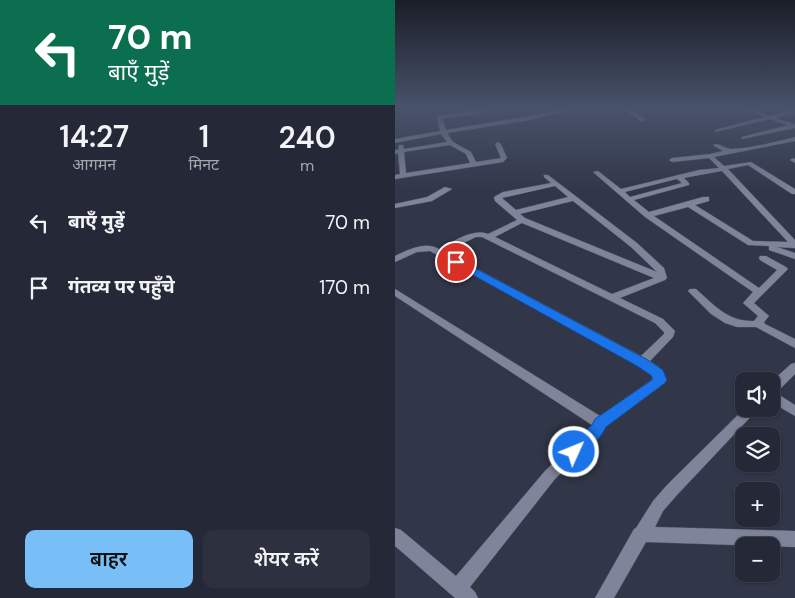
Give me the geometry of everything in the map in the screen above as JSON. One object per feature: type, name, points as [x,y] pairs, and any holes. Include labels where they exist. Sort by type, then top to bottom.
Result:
[{"type":"street","points":[[403,175],[397,141],[418,137]]},
{"type":"street","points":[[445,137],[446,140],[469,153],[474,164]]},
{"type":"street","points":[[744,138],[749,137]]},
{"type":"street","points":[[769,137],[783,142]]},
{"type":"street","points":[[673,160],[710,156],[795,139]]},
{"type":"street","points":[[398,151],[451,143]]},
{"type":"street","points":[[395,177],[505,159],[497,144]]},
{"type":"street","points":[[716,145],[728,151]]},
{"type":"street","points":[[710,156],[724,168],[795,245]]},
{"type":"street","points":[[620,191],[749,163],[795,192]]},
{"type":"street","points":[[596,172],[649,215],[719,262],[759,294]]},
{"type":"street","points":[[546,176],[661,270],[662,278]]},
{"type":"street","points":[[629,199],[687,184],[679,177]]},
{"type":"street","points":[[556,184],[506,194],[498,197],[498,199],[522,220],[662,278]]},
{"type":"street","points":[[787,186],[795,184]]},
{"type":"street","points":[[396,206],[430,198],[449,189]]},
{"type":"street","points":[[395,197],[399,202],[396,206]]},
{"type":"street","points":[[514,213],[574,198]]},
{"type":"street","points":[[649,215],[706,199]]},
{"type":"street","points":[[690,204],[742,239],[756,245],[795,245]]},
{"type":"street","points":[[487,238],[522,220]]},
{"type":"street","points":[[439,252],[475,234],[487,238],[659,321],[670,331],[669,335],[642,362]]},
{"type":"street","points":[[764,245],[795,256]]},
{"type":"street","points":[[395,259],[421,248],[431,248],[642,362],[655,370],[660,380],[600,423],[597,429],[550,475],[464,593],[395,536]]},
{"type":"street","points":[[758,324],[764,316],[748,303],[783,269],[763,258]]},
{"type":"street","points":[[611,298],[662,278]]},
{"type":"street","points":[[693,291],[730,323],[742,326],[758,324],[795,344]]},
{"type":"street","points":[[395,292],[600,423]]},
{"type":"street","points":[[780,381],[795,367]]},
{"type":"street","points":[[780,402],[795,411]]},
{"type":"street","points":[[604,598],[658,506],[745,417]]},
{"type":"street","points":[[640,534],[795,539]]},
{"type":"route","points":[[456,262],[642,362],[655,370],[660,377],[657,383],[600,423],[597,429],[574,452]]}]
